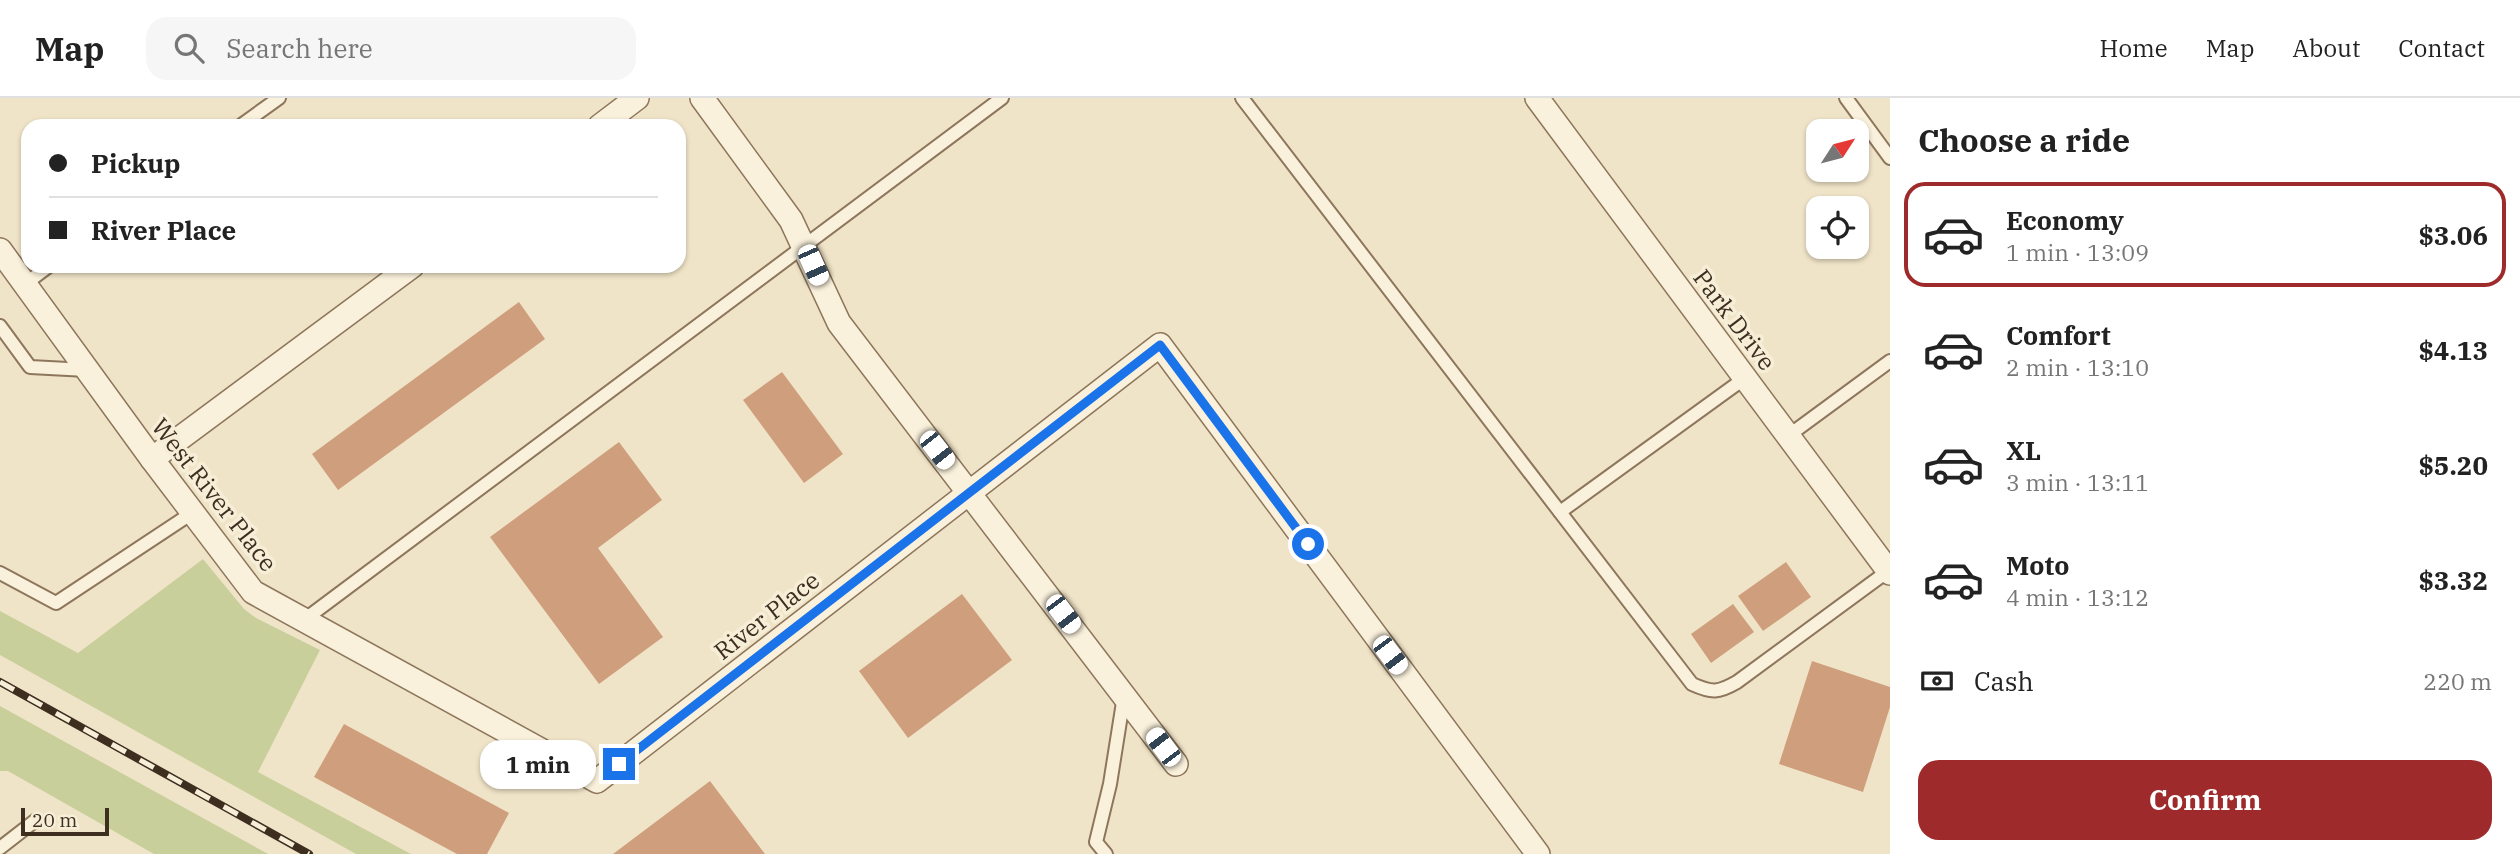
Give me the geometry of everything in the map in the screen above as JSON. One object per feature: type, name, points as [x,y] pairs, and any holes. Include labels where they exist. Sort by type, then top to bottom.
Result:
[{"type":"street","points":[[609,119],[637,98]]},
{"type":"street","points":[[702,98],[791,220],[805,245],[839,323],[1176,764]]},
{"type":"street","name":"Park Drive","points":[[1537,98],[1889,572]]},
{"type":"street","name":"West River Place","points":[[0,250],[253,592],[597,780]]},
{"type":"street","points":[[152,459],[402,273]]},
{"type":"street","name":"River Place","points":[[597,780],[1160,345],[1538,854]]},
{"type":"lane","points":[[250,119],[278,98]]},
{"type":"lane","points":[[304,620],[1002,98]]},
{"type":"lane","points":[[1242,98],[1692,684],[1708,691],[1723,690],[1889,572]]},
{"type":"lane","points":[[1846,98],[1890,158]]},
{"type":"lane","points":[[25,284],[40,273]]},
{"type":"lane","points":[[0,326],[30,367],[87,370]]},
{"type":"lane","points":[[1788,436],[1890,361]]},
{"type":"lane","points":[[1560,512],[1745,378]]},
{"type":"lane","points":[[0,573],[56,603],[192,513]]},
{"type":"lane","points":[[1106,854],[1096,842],[1110,784],[1124,696]]},
{"type":"lane","points":[[0,848],[36,820]]},
{"type":"green space","points":[[203,559],[244,609],[256,618],[320,650],[258,772],[411,854],[356,854],[0,655],[0,611],[78,653]]},
{"type":"green space","points":[[0,706],[268,854],[154,854],[8,771],[0,771]]},
{"type":"building","points":[[519,302],[545,339],[338,490],[312,454]]},
{"type":"building","points":[[782,372],[843,454],[804,483],[743,400]]},
{"type":"building","points":[[619,442],[662,500],[598,548],[663,637],[599,684],[490,537]]},
{"type":"building","points":[[1786,562],[1811,597],[1763,631],[1738,596]]},
{"type":"building","points":[[962,594],[1012,660],[908,738],[859,671]]},
{"type":"building","points":[[1733,604],[1754,632],[1711,663],[1691,634]]},
{"type":"building","points":[[1812,661],[1890,687],[1890,707],[1863,792],[1779,764]]},
{"type":"building","points":[[344,724],[509,813],[487,854],[457,854],[314,777]]},
{"type":"building","points":[[710,781],[765,854],[613,854]]},
{"type":"railway","points":[[0,682],[309,854]]},
{"type":"route","points":[[619,764],[1160,345],[1308,544]]}]
